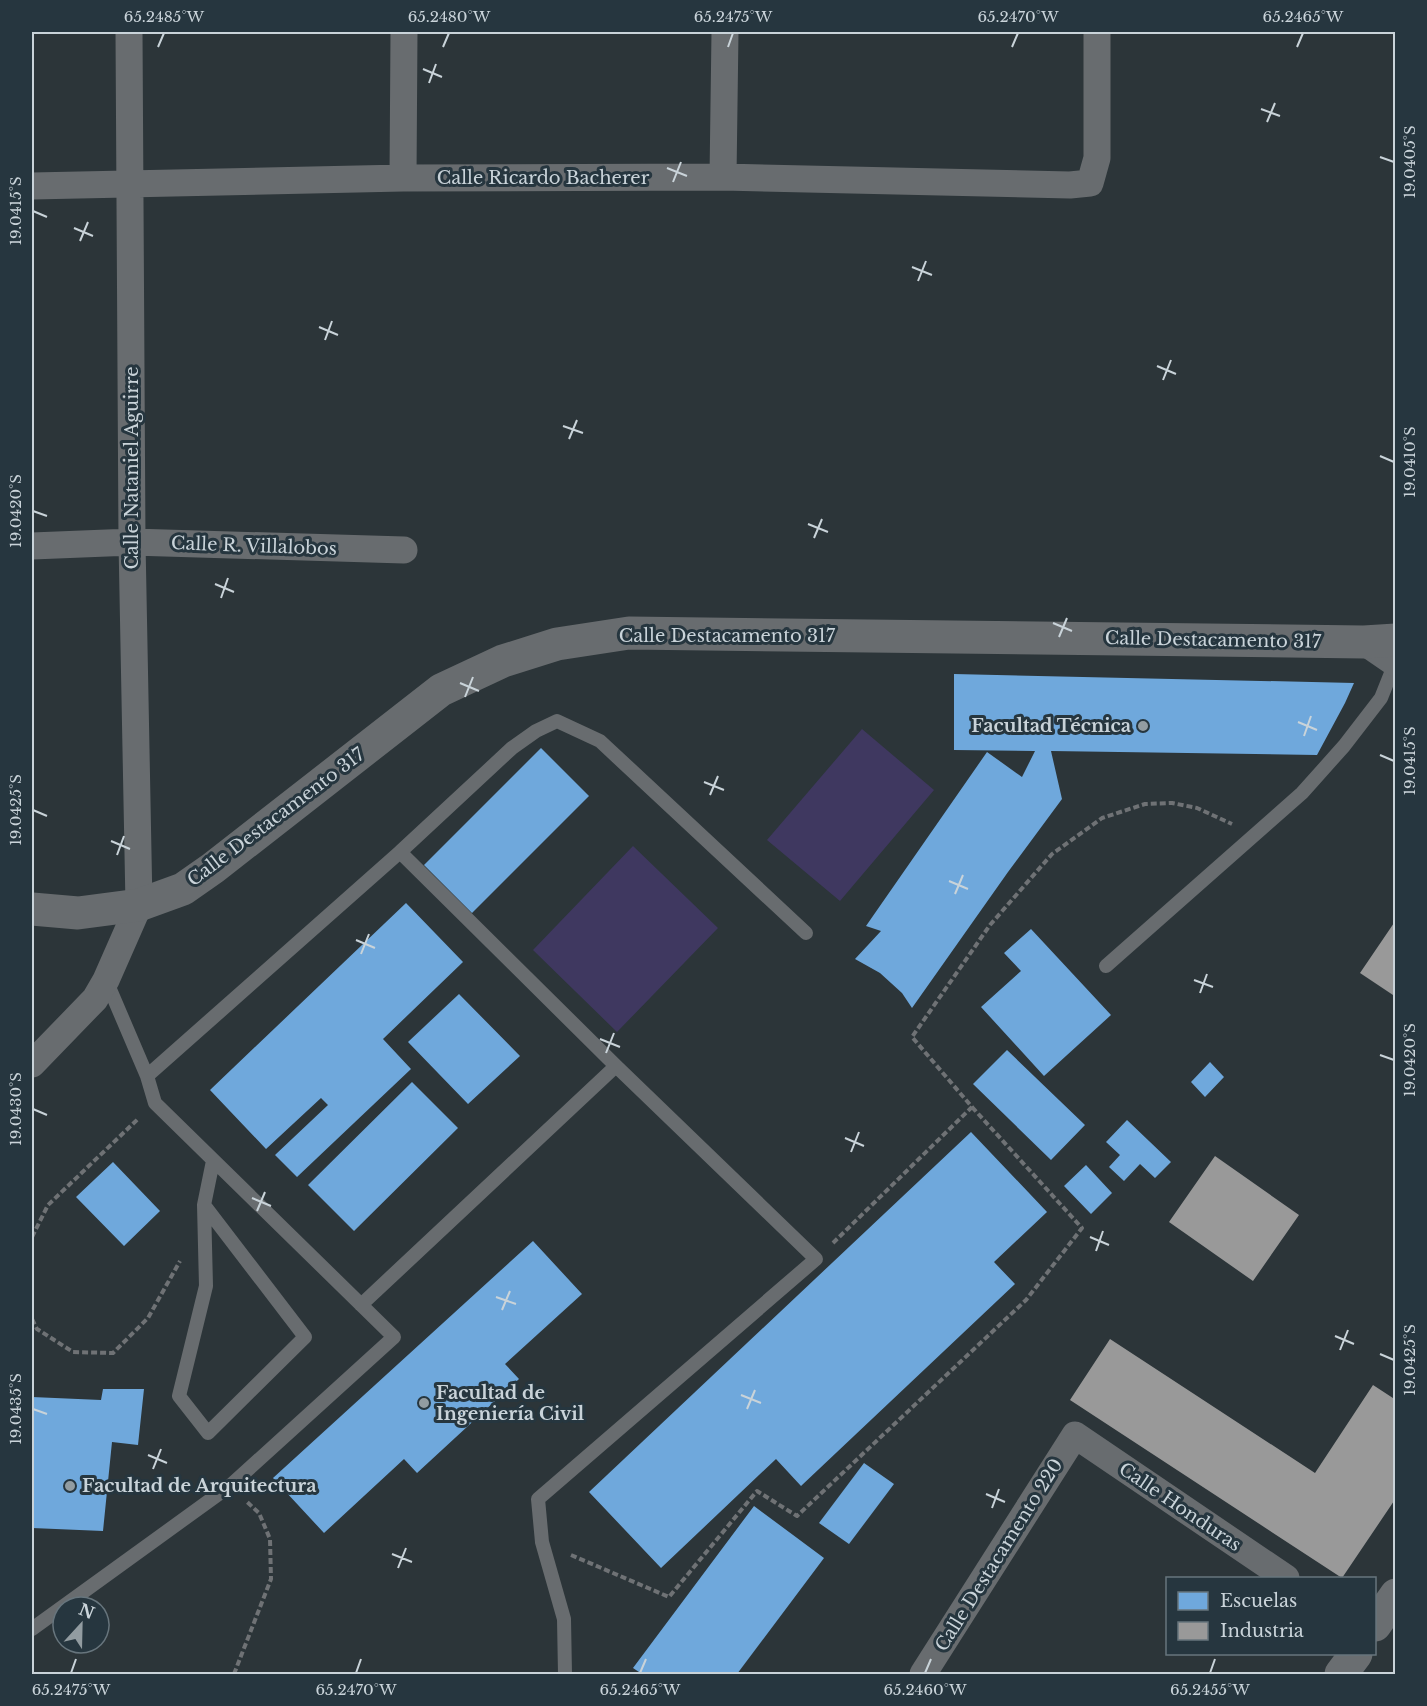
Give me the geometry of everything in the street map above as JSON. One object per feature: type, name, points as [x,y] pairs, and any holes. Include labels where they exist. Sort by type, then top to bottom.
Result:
[{"type":"main road","points":[[1376,1624],[1395,1595]]},
{"type":"main road","points":[[1376,1625],[1395,1614]]},
{"type":"main road","points":[[1341,1674],[1355,1655]]},
{"type":"main road","points":[[1360,1655],[1360,1674]]},
{"type":"street","name":"Calle Nataniel Aguirre","points":[[129,32],[132,542],[139,905]]},
{"type":"street","points":[[403,178],[404,32]]},
{"type":"street","points":[[723,177],[725,32]]},
{"type":"street","name":"Calle Ricardo Bacherer","points":[[32,186],[403,178],[723,177],[1070,186],[1090,183],[1097,158],[1097,32]]},
{"type":"street","name":"Calle R. Villalobos","points":[[32,546],[132,542],[404,550]]},
{"type":"street","name":"Calle Destacamento 317","points":[[32,909],[78,913],[139,905],[183,889],[441,690],[503,661],[557,644],[629,633],[1380,641]]},
{"type":"street","points":[[1380,641],[1395,663]]},
{"type":"street","points":[[32,1064],[95,999],[106,980],[139,905]]},
{"type":"street","name":"Calle Honduras","points":[[1075,1435],[1285,1577]]},
{"type":"street","name":"Calle Destacamento 220","points":[[923,1674],[1075,1435]]},
{"type":"lane","points":[[1106,966],[1302,793],[1344,746],[1382,698],[1395,663]]},
{"type":"lane","points":[[147,1076],[400,852],[512,748],[536,730],[557,720],[600,741],[806,933]]},
{"type":"lane","points":[[400,852],[616,1066],[816,1259],[538,1499],[542,1542],[564,1619],[565,1674]]},
{"type":"lane","points":[[32,1629],[231,1485],[394,1337],[155,1103],[147,1076],[106,980]]},
{"type":"lane","points":[[361,1305],[616,1066]]},
{"type":"lane","points":[[204,1205],[305,1336],[208,1433],[179,1396],[206,1286],[204,1205],[213,1161]]},
{"type":"path","points":[[542,1542],[669,1598],[758,1491],[797,1516],[1026,1300],[1082,1228],[912,1037],[990,925],[1052,854],[1102,818],[1145,804],[1172,803],[1197,808],[1255,834]]},
{"type":"path","points":[[32,1237],[48,1205],[155,1103]]},
{"type":"path","points":[[816,1259],[972,1107]]},
{"type":"path","points":[[32,1319],[38,1329],[73,1352],[113,1353],[148,1318],[183,1252]]},
{"type":"path","points":[[231,1485],[259,1513],[270,1539],[272,1579],[234,1674]]},
{"type":"shaded area","points":[[862,729],[934,790],[840,901],[767,840]]},
{"type":"shaded area","points":[[633,846],[718,928],[617,1032],[533,950]]},
{"type":"building: Escuelas","points":[[954,674],[1354,683],[1317,755],[1051,751],[1062,799],[912,1008],[902,993],[880,973],[855,959],[881,931],[866,926],[987,752],[1022,777],[1035,751],[954,750]]},
{"type":"building: Escuelas","points":[[541,748],[589,796],[472,913],[424,865]]},
{"type":"building: Escuelas","points":[[406,903],[463,962],[383,1039],[411,1069],[297,1177],[275,1155],[328,1105],[321,1098],[266,1149],[210,1090]]},
{"type":"building: Escuelas","points":[[1031,929],[1111,1015],[1044,1076],[981,1007],[1021,971],[1004,953]]},
{"type":"building: Escuelas","points":[[459,994],[520,1056],[468,1104],[408,1042]]},
{"type":"building: Escuelas","points":[[1007,1050],[1085,1125],[1051,1160],[973,1084]]},
{"type":"building: Escuelas","points":[[1210,1062],[1224,1077],[1205,1097],[1191,1082]]},
{"type":"building: Escuelas","points":[[412,1082],[458,1128],[354,1231],[308,1185]]},
{"type":"building: Escuelas","points":[[1127,1120],[1171,1162],[1155,1178],[1140,1164],[1124,1181],[1109,1167],[1120,1155],[1106,1142]]},
{"type":"building: Escuelas","points":[[971,1132],[1047,1212],[994,1262],[1015,1284],[801,1486],[776,1459],[661,1568],[589,1492]]},
{"type":"building: Escuelas","points":[[113,1162],[160,1211],[124,1246],[76,1197]]},
{"type":"building: Escuelas","points":[[1086,1165],[1112,1193],[1091,1214],[1064,1186]]},
{"type":"building: Escuelas","name":"Facultad de Ingeniería Civil","points":[[533,1241],[582,1294],[505,1364],[519,1379],[417,1473],[404,1459],[324,1533],[273,1478]]},
{"type":"building: Escuelas","name":"Facultad de Arquitectura","points":[[103,1389],[144,1389],[138,1445],[112,1442],[103,1531],[32,1528],[32,1397],[101,1400]]},
{"type":"building: Escuelas","points":[[864,1463],[894,1484],[849,1544],[819,1523]]},
{"type":"building: Escuelas","points":[[754,1506],[824,1558],[737,1674],[642,1674],[633,1668]]},
{"type":"building: Industria","points":[[1396,920],[1396,997],[1360,973]]},
{"type":"building: Industria","points":[[1215,1156],[1299,1215],[1253,1281],[1169,1222]]},
{"type":"building: Industria","points":[[1110,1339],[1315,1473],[1373,1385],[1396,1400],[1396,1498],[1343,1577],[1340,1577],[1070,1400]]},
{"type":"place","name":"Facultad Técnica","points":[[1143,726]]},
{"type":"place","name":"Facultad de Ingeniería Civil","points":[[424,1403]]},
{"type":"place","name":"Facultad de Arquitectura","points":[[70,1486]]}]
